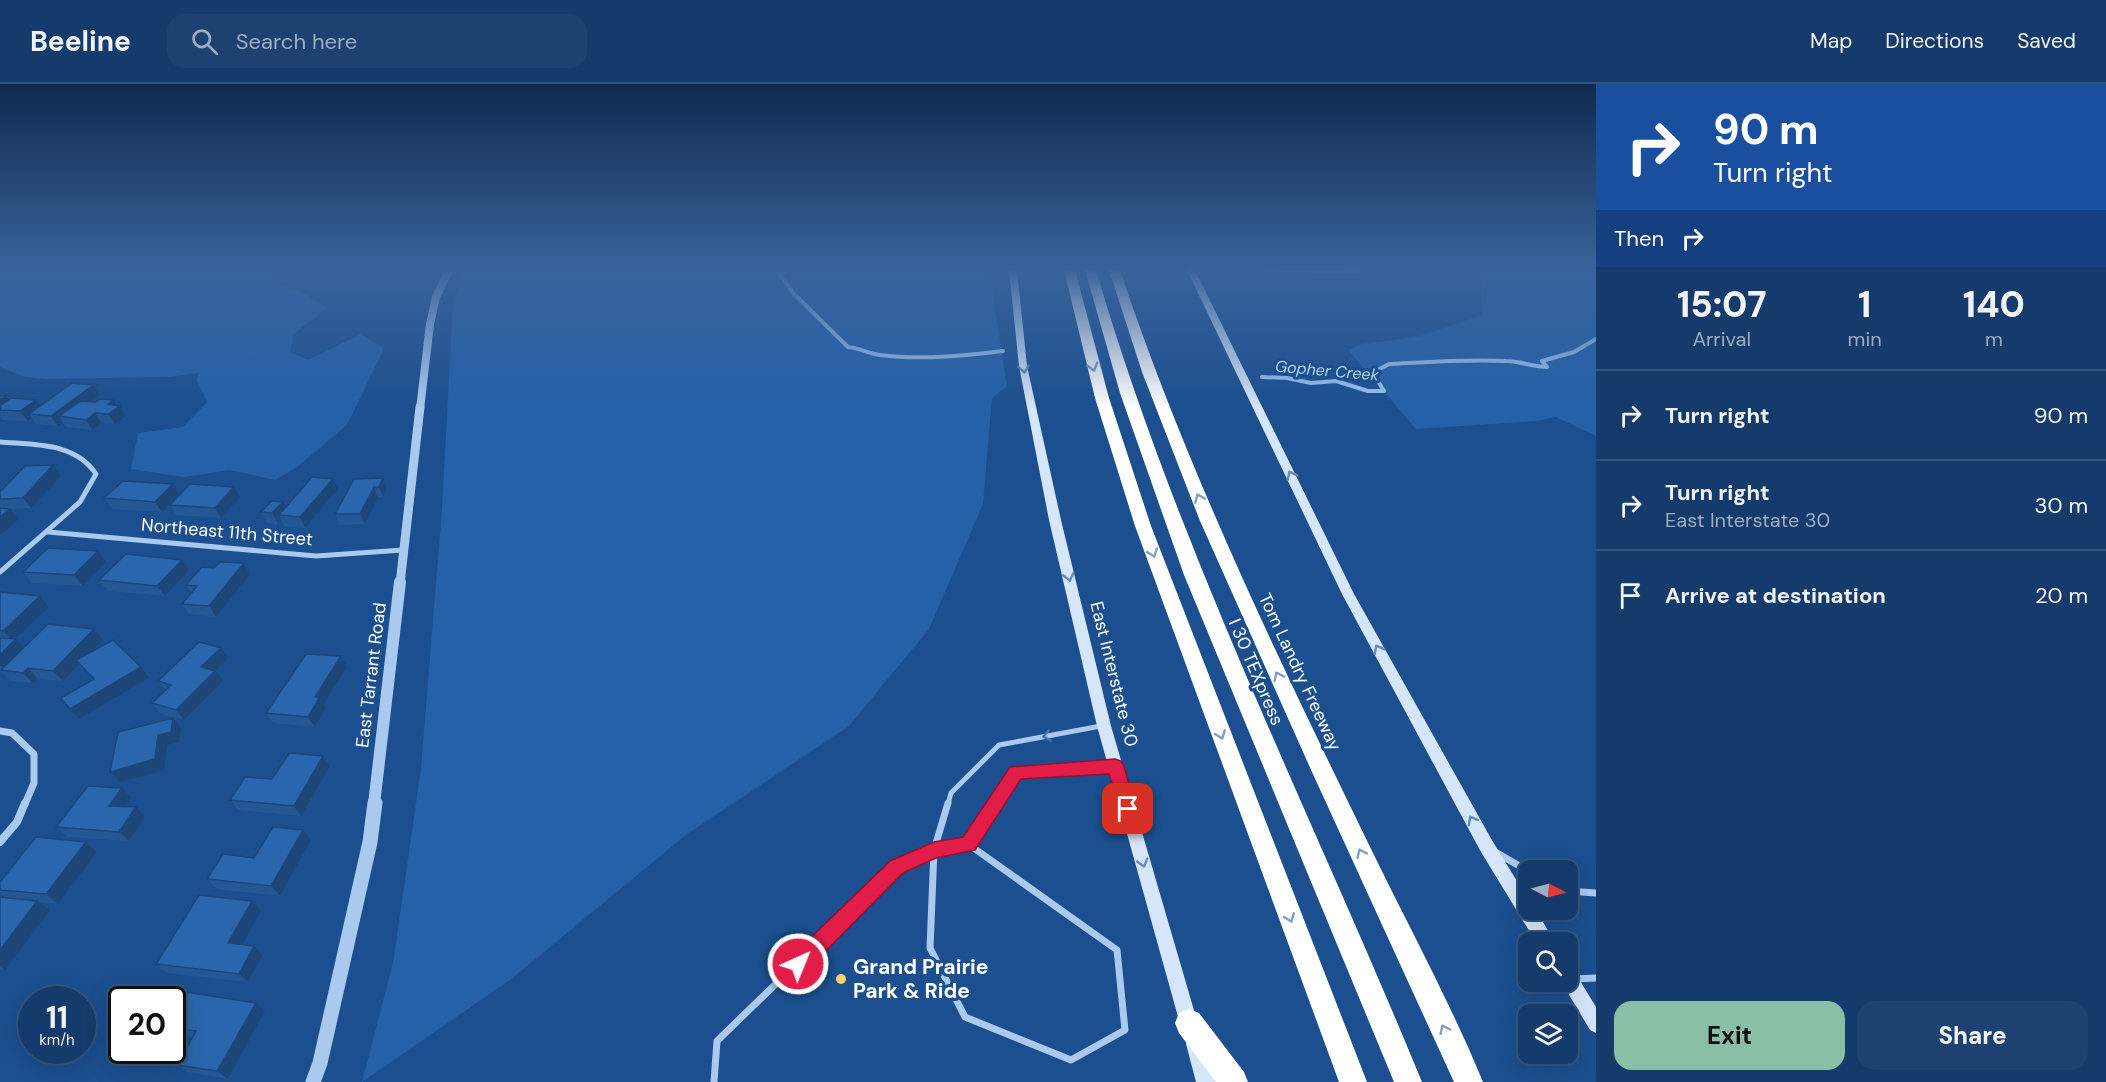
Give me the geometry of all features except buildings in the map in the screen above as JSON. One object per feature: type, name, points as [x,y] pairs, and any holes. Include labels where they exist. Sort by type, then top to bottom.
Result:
[{"type":"highway","points":[[1081,317],[1099,388],[1143,526],[1353,1082]]},
{"type":"highway","name":"I 30 TEXpress","points":[[1104,317],[1127,395],[1220,642],[1408,1082]]},
{"type":"highway","name":"Tom Landry Freeway","points":[[1130,317],[1161,404],[1216,537],[1301,725],[1469,1082]]},
{"type":"highway","points":[[1189,1023],[1234,1082]]},
{"type":"main road","name":"East Interstate 30","points":[[1018,317],[1023,366],[1035,427],[1104,726],[1206,1082]]},
{"type":"main road","points":[[1214,317],[1348,594],[1487,846],[1540,932]]},
{"type":"main road","points":[[1577,992],[1596,1024]]},
{"type":"street","name":"East Tarrant Road","points":[[313,1082],[320,1063],[370,842],[432,317]]},
{"type":"street","points":[[0,442],[55,448],[86,460],[96,474],[80,502],[0,572]]},
{"type":"street","name":"Northeast 11th Street","points":[[48,532],[316,556],[403,550]]},
{"type":"street","points":[[0,730],[12,733],[34,754],[34,783],[17,822],[0,842]]},
{"type":"lane","points":[[714,1082],[717,1041],[896,867],[934,850],[968,844],[1118,950],[1125,1030],[1071,1060],[965,1017],[930,948],[934,850],[951,793],[999,745],[1104,726]]},
{"type":"lane","points":[[968,844],[1016,772],[1115,766]]},
{"type":"lane","points":[[1487,846],[1518,865]]},
{"type":"lane","points":[[1578,892],[1596,893]]},
{"type":"lane","points":[[1578,978],[1596,978]]},
{"type":"shaded area","points":[[0,317],[316,317],[294,334],[290,352],[308,360],[361,334],[384,349],[347,425],[297,467],[275,480],[230,470],[184,477],[131,469],[138,433],[183,427],[207,402],[197,381],[198,373],[170,377],[46,379],[25,377],[0,367]]},
{"type":"shaded area","points":[[452,317],[996,317],[1007,386],[992,398],[983,504],[929,629],[849,726],[687,834],[510,980],[362,1082],[393,963],[421,768],[442,509]]},
{"type":"shaded area","points":[[1478,317],[1596,317],[1596,436],[1556,417],[1537,421],[1416,429],[1348,350],[1362,344],[1416,337]]},
{"type":"waterway","name":"Gopher Creek","points":[[817,317],[848,347],[876,354],[926,357],[1003,351]]},
{"type":"waterway","name":"Gopher Creek","points":[[1262,377],[1287,378],[1311,383],[1336,381],[1368,391],[1384,391],[1376,378],[1376,371],[1389,364],[1491,360],[1547,367],[1542,361],[1574,352],[1596,339]]},
{"type":"place","name":"Grand Prairie Park & Ride","points":[[841,979]]},
{"type":"route","points":[[798,964],[863,897],[896,867],[934,850],[968,844],[1016,772],[1115,766],[1128,809]]}]
